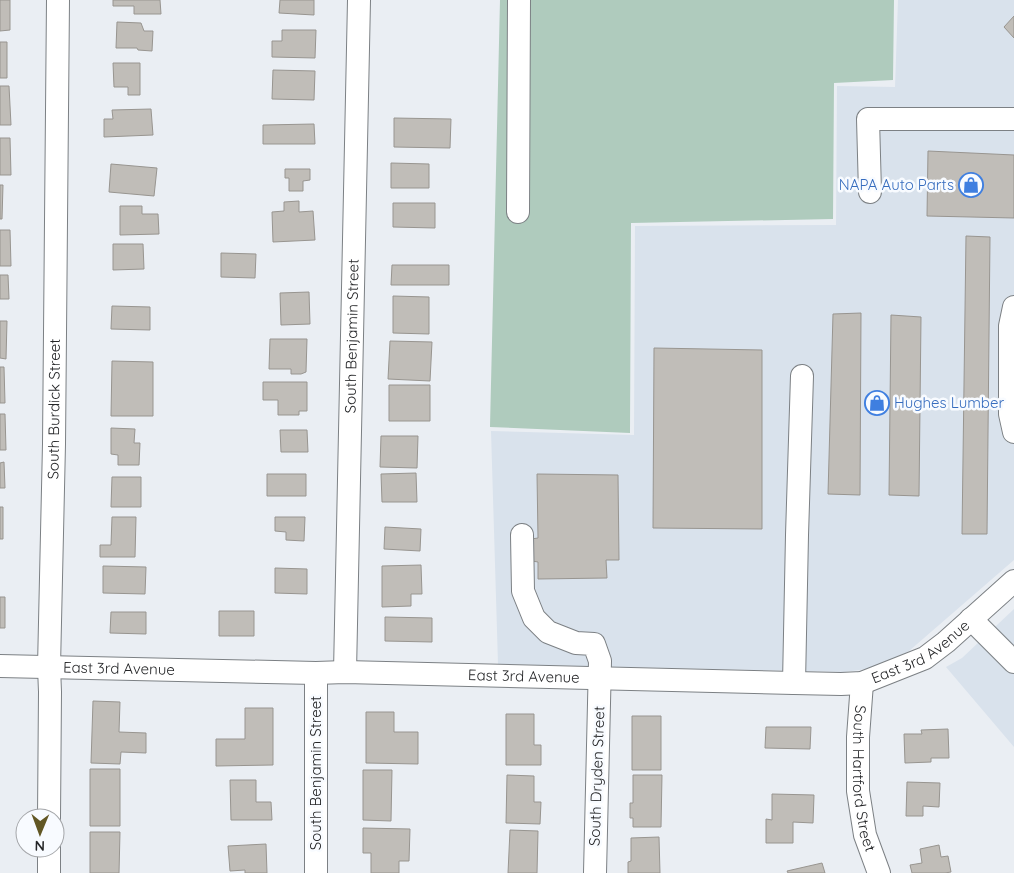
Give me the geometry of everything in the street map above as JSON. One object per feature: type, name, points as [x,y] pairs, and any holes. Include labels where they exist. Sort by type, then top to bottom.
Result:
[{"type":"street","name":"South Burdick Street","points":[[50,808],[58,0]]},
{"type":"street","name":"South Benjamin Street","points":[[345,672],[359,0]]},
{"type":"street","points":[[518,212],[519,0]]},
{"type":"street","points":[[870,192],[868,119],[1014,120]]},
{"type":"street","points":[[1014,307],[1010,326],[1010,414],[1014,432]]},
{"type":"street","points":[[794,683],[802,376]]},
{"type":"street","name":"South Dryden Street","points":[[522,535],[523,591],[534,618],[548,632],[576,643],[594,644],[600,661],[594,873]]},
{"type":"street","name":"East 3rd Avenue","points":[[0,666],[862,683],[925,658],[946,642],[1014,581]]},
{"type":"street","points":[[971,619],[1014,662]]},
{"type":"street","name":"South Benjamin Street","points":[[316,673],[316,873]]},
{"type":"street","name":"South Hartford Street","points":[[862,683],[858,737],[858,791],[865,835],[879,873]]},
{"type":"street","points":[[49,858],[49,873]]},
{"type":"shaded area","points":[[898,0],[1014,0],[1014,560],[909,651],[881,667],[844,672],[498,664],[491,431],[634,435],[635,226],[836,225],[837,86],[895,87]]},
{"type":"shaded area","points":[[1014,609],[1014,747],[946,667],[962,658]]},
{"type":"green space","points":[[500,0],[894,0],[893,80],[834,83],[833,219],[631,223],[630,433],[490,427]]},
{"type":"building","points":[[0,0],[10,0],[10,30],[0,31]]},
{"type":"building","points":[[113,0],[160,0],[161,14],[134,14],[134,6],[113,6]]},
{"type":"building","points":[[280,0],[314,0],[314,15],[279,13]]},
{"type":"building","points":[[1014,16],[1014,38],[1004,27]]},
{"type":"building","points":[[117,22],[141,23],[144,31],[153,31],[152,51],[138,50],[137,48],[116,48]]},
{"type":"building","points":[[282,30],[316,30],[315,58],[272,57],[272,41],[282,41]]},
{"type":"building","points":[[0,42],[7,42],[7,78],[0,78]]},
{"type":"building","points":[[113,63],[140,63],[140,95],[128,95],[128,87],[114,87]]},
{"type":"building","points":[[273,70],[315,71],[314,100],[272,99]]},
{"type":"building","points":[[0,86],[9,86],[11,125],[0,125]]},
{"type":"building","points":[[151,109],[153,135],[104,137],[104,119],[113,119],[112,110]]},
{"type":"building","points":[[394,118],[451,119],[450,148],[394,147]]},
{"type":"building","points":[[314,124],[315,144],[263,144],[263,125]]},
{"type":"building","points":[[0,138],[10,138],[11,175],[0,175]]},
{"type":"building","name":"NAPA Auto Parts","points":[[928,151],[1014,155],[1014,218],[927,216]]},
{"type":"building","points":[[391,163],[429,164],[429,188],[391,188]]},
{"type":"building","points":[[111,164],[157,168],[154,196],[109,192]]},
{"type":"building","points":[[285,169],[310,169],[310,180],[303,181],[303,191],[289,191],[289,178],[285,178]]},
{"type":"building","points":[[0,185],[3,185],[2,219],[0,219]]},
{"type":"building","points":[[299,201],[299,212],[313,211],[315,240],[273,242],[272,212],[284,211],[284,202]]},
{"type":"building","points":[[393,203],[435,203],[435,228],[393,227]]},
{"type":"building","points":[[120,206],[142,206],[142,214],[158,214],[159,234],[120,235]]},
{"type":"building","points":[[0,230],[10,230],[11,266],[0,266]]},
{"type":"building","points":[[966,236],[990,237],[987,534],[962,534]]},
{"type":"building","points":[[113,244],[143,244],[144,269],[113,270]]},
{"type":"building","points":[[221,253],[256,254],[255,278],[221,277]]},
{"type":"building","points":[[392,265],[449,265],[449,285],[391,285]]},
{"type":"building","points":[[0,275],[8,275],[9,299],[0,299]]},
{"type":"building","points":[[309,292],[310,324],[281,325],[280,293]]},
{"type":"building","points":[[393,296],[429,297],[429,334],[393,333]]},
{"type":"building","points":[[112,306],[150,307],[150,330],[111,329]]},
{"type":"building","points":[[861,313],[860,495],[828,494],[833,314]]},
{"type":"building","points":[[891,315],[921,317],[919,496],[889,495]]},
{"type":"building","points":[[0,321],[7,321],[6,359],[0,358]]},
{"type":"building","points":[[270,339],[307,339],[306,372],[291,374],[291,369],[269,369]]},
{"type":"building","points":[[390,341],[432,342],[430,381],[388,379]]},
{"type":"building","points":[[654,348],[762,350],[762,529],[653,528]]},
{"type":"building","points":[[112,361],[153,362],[153,416],[111,416]]},
{"type":"building","points":[[0,367],[4,367],[5,403],[0,403]]},
{"type":"building","points":[[263,382],[307,382],[307,411],[299,411],[299,415],[278,415],[278,400],[263,400]]},
{"type":"building","points":[[389,385],[430,385],[430,421],[389,421]]},
{"type":"building","points":[[0,414],[5,414],[6,450],[0,450]]},
{"type":"building","points":[[111,428],[135,429],[134,443],[140,443],[139,465],[118,465],[118,455],[111,454]]},
{"type":"building","points":[[280,430],[307,430],[308,452],[281,452]]},
{"type":"building","points":[[381,436],[418,436],[417,468],[380,467]]},
{"type":"building","points":[[4,462],[5,488],[0,488],[0,463]]},
{"type":"building","points":[[416,473],[417,502],[382,502],[381,474]]},
{"type":"building","points":[[267,474],[306,474],[306,496],[267,496]]},
{"type":"building","points":[[537,474],[618,475],[619,560],[606,560],[607,578],[538,579],[538,562],[532,561],[531,539],[538,538]]},
{"type":"building","points":[[112,477],[141,477],[141,507],[111,507]]},
{"type":"building","points":[[0,507],[3,507],[3,539],[0,539]]},
{"type":"building","points":[[112,517],[136,517],[135,557],[100,557],[100,545],[111,545]]},
{"type":"building","points":[[275,517],[305,517],[304,541],[286,540],[286,532],[275,531]]},
{"type":"building","points":[[385,527],[421,529],[420,551],[384,549]]},
{"type":"building","points":[[421,565],[422,594],[411,594],[411,606],[382,607],[382,566]]},
{"type":"building","points":[[103,566],[146,567],[145,594],[103,593]]},
{"type":"building","points":[[275,568],[307,569],[307,594],[275,593]]},
{"type":"building","points":[[0,597],[5,597],[5,628],[0,628]]},
{"type":"building","points":[[219,611],[254,611],[254,636],[219,636]]},
{"type":"building","points":[[111,612],[146,612],[146,634],[110,633]]},
{"type":"building","points":[[385,617],[432,618],[432,642],[385,641]]},
{"type":"building","points":[[93,701],[120,702],[119,732],[146,733],[146,753],[121,752],[120,764],[91,763]]},
{"type":"building","points":[[245,708],[273,708],[273,765],[216,766],[216,739],[245,739]]},
{"type":"building","points":[[366,712],[394,712],[394,732],[418,732],[418,764],[366,763]]},
{"type":"building","points":[[506,714],[534,714],[534,745],[541,745],[541,765],[506,765]]},
{"type":"building","points":[[632,716],[661,716],[661,770],[632,770]]},
{"type":"building","points":[[766,727],[811,727],[810,749],[765,748]]},
{"type":"building","points":[[948,729],[949,758],[931,758],[931,762],[905,763],[904,734],[922,734],[921,730]]},
{"type":"building","points":[[90,769],[120,769],[120,826],[90,826]]},
{"type":"building","points":[[363,770],[392,770],[391,821],[363,820]]},
{"type":"building","points":[[507,775],[534,776],[534,802],[541,802],[540,824],[506,823]]},
{"type":"building","points":[[633,775],[662,775],[661,827],[633,827],[633,818],[630,818],[630,803],[633,803]]},
{"type":"building","points":[[230,780],[256,780],[256,802],[271,802],[272,820],[231,820]]},
{"type":"building","points":[[907,782],[940,783],[939,807],[923,806],[923,816],[906,816]]},
{"type":"building","points":[[772,794],[814,795],[813,823],[793,822],[793,843],[766,843],[766,819],[772,820]]},
{"type":"building","points":[[363,828],[410,829],[409,861],[399,861],[399,873],[371,873],[371,853],[363,853]]},
{"type":"building","points":[[510,830],[538,831],[537,873],[508,873]]},
{"type":"building","points":[[90,832],[120,832],[119,873],[90,873]]},
{"type":"building","points":[[659,837],[660,873],[628,873],[628,862],[631,861],[631,838]]},
{"type":"building","points":[[266,844],[267,873],[245,873],[245,870],[230,871],[228,846]]},
{"type":"building","points":[[939,845],[941,857],[948,856],[951,872],[912,873],[910,865],[922,863],[920,849]]},
{"type":"building","points":[[822,863],[825,873],[788,873],[787,871]]},
{"type":"place","name":"NAPA Auto Parts","points":[[971,185]]},
{"type":"place","name":"Hughes Lumber","points":[[877,403]]}]
